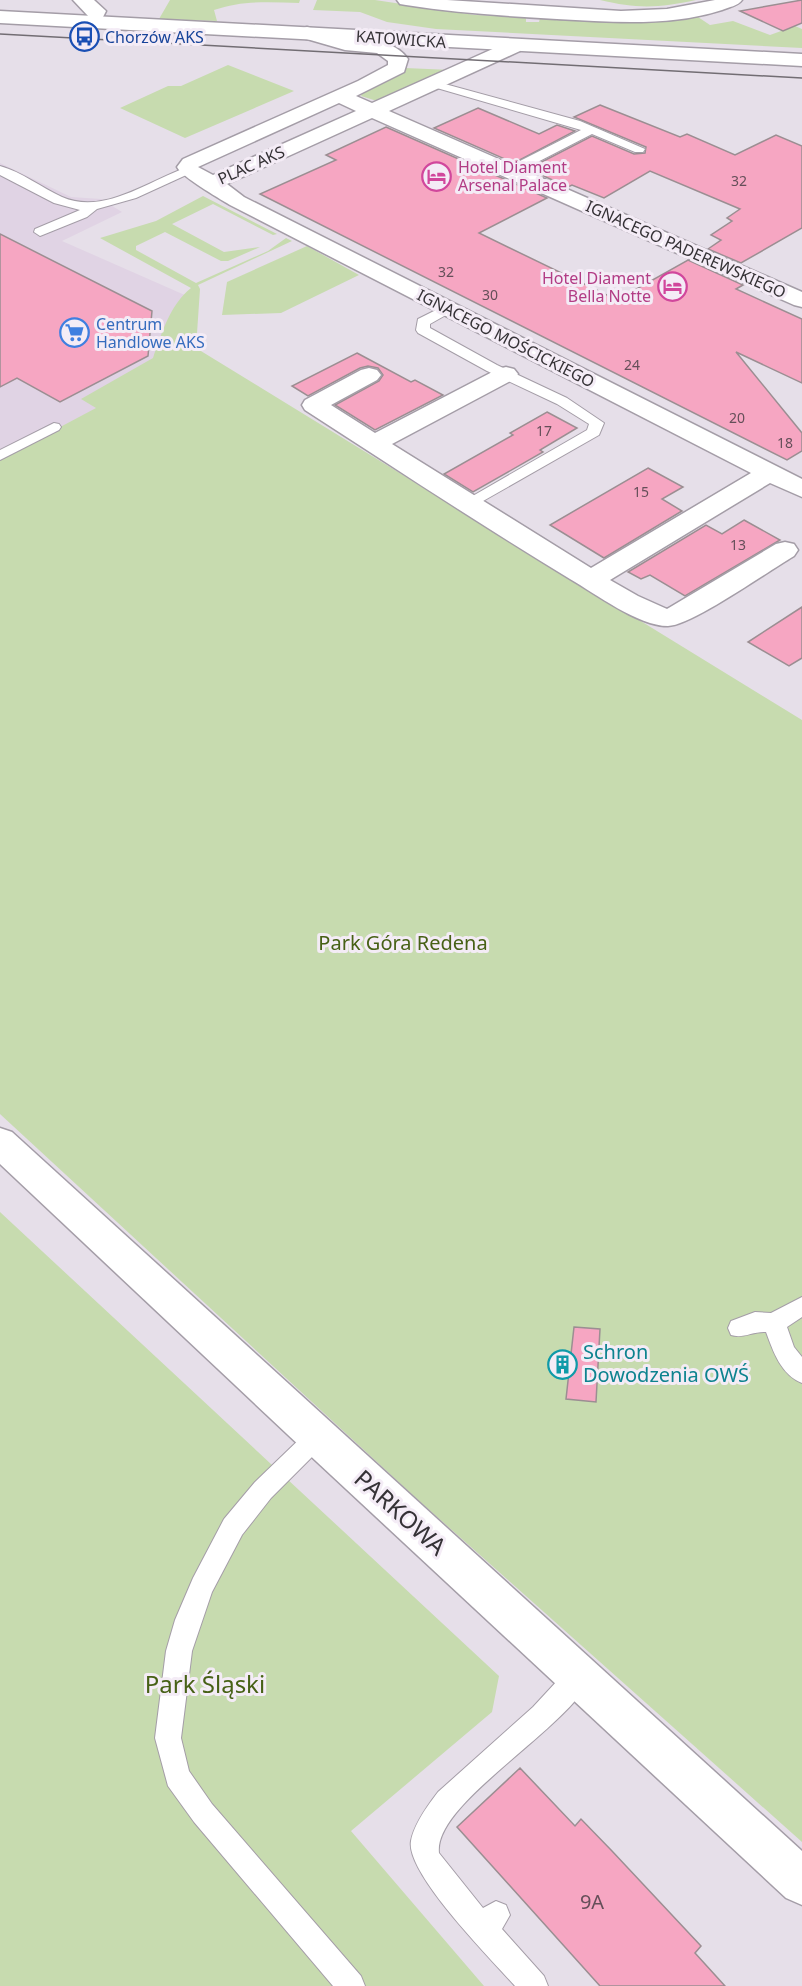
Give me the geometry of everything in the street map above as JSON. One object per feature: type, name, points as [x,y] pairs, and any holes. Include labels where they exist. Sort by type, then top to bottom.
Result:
[{"type":"street","points":[[82,0],[97,11],[96,13]]},
{"type":"street","points":[[406,0],[504,11],[640,16],[684,13],[733,0]]},
{"type":"street","name":"KATOWICKA","points":[[0,17],[802,60]]},
{"type":"street","name":"PLAC AKS","points":[[307,33],[345,44],[382,48],[398,59],[397,68],[190,163],[187,167],[189,171],[212,183],[434,84],[513,46]]},
{"type":"street","points":[[339,96],[373,111]]},
{"type":"street","name":"IGNACEGO PADEREWSKIEGO","points":[[373,111],[802,300]]},
{"type":"street","name":"IGNACEGO MOŚCICKIEGO","points":[[212,183],[237,201],[802,489]]},
{"type":"street","points":[[374,444],[506,374]]},
{"type":"street","points":[[369,375],[314,405],[591,580],[659,617],[670,618],[686,611],[785,550]]},
{"type":"street","points":[[591,580],[770,472]]},
{"type":"street","name":"PARKOWA","points":[[0,1142],[317,1437],[802,1882]]},
{"type":"lane","points":[[434,84],[576,124],[639,149]]},
{"type":"lane","points":[[520,166],[591,130]]},
{"type":"lane","points":[[0,170],[74,206],[92,207],[106,204],[169,177],[189,171]]},
{"type":"lane","points":[[40,231],[83,214],[92,207]]},
{"type":"lane","points":[[448,308],[423,322],[423,330],[430,336],[562,401],[597,423],[594,432],[470,504]]},
{"type":"lane","points":[[0,456],[54,427]]},
{"type":"lane","points":[[739,1328],[755,1322],[774,1323],[802,1306]]},
{"type":"lane","points":[[774,1323],[784,1352],[802,1373]]},
{"type":"lane","points":[[317,1437],[263,1490],[233,1527],[202,1586],[188,1620],[179,1651],[168,1738],[177,1777],[196,1804],[351,1986]]},
{"type":"lane","points":[[534,1986],[490,1922],[459,1902],[426,1858],[424,1841],[435,1818],[447,1802],[542,1716],[579,1676]]},
{"type":"shaded area","points":[[0,163],[71,197],[101,199],[122,212],[62,241],[187,296],[179,337],[0,492]]},
{"type":"green space","points":[[170,0],[300,0],[299,3],[256,2],[225,7],[214,10],[217,21],[159,19]]},
{"type":"green space","points":[[317,0],[375,0],[475,15],[526,17],[526,22],[539,22],[540,18],[656,21],[695,15],[710,25],[733,21],[770,35],[795,26],[802,29],[802,48],[436,29],[387,22],[360,12],[313,10]]},
{"type":"green space","points":[[600,0],[696,0],[671,5],[648,6],[625,5]]},
{"type":"green space","points":[[228,65],[294,91],[185,138],[120,108],[168,86],[181,86]]},
{"type":"green space","points":[[405,68],[451,70],[377,101],[361,96],[363,92],[397,75]]},
{"type":"green space","name":"Park Góra Redena","points":[[203,196],[277,234],[273,235],[213,204],[172,224],[224,252],[260,247],[228,261],[221,261],[165,232],[136,246],[136,250],[196,283],[268,251],[286,238],[292,241],[198,285],[200,289],[196,348],[802,720],[802,1842],[417,1499],[0,1114],[0,459],[96,408],[81,399],[153,358],[172,311],[177,302],[191,288],[100,238],[156,221]]},
{"type":"green space","points":[[307,246],[359,275],[281,313],[222,315],[227,282]]},
{"type":"green space","name":"Park Śląski","points":[[0,1212],[499,1676],[492,1712],[351,1831],[484,1986],[0,1986]]},
{"type":"building","points":[[802,0],[802,23],[783,31],[740,11]]},
{"type":"building","points":[[600,105],[680,137],[687,134],[735,155],[776,135],[802,146],[802,228],[741,263],[708,249],[721,240],[711,235],[732,221],[727,218],[740,209],[650,171],[604,198],[572,185],[568,187],[528,169],[592,136],[634,154],[645,153],[646,147],[574,117]]},
{"type":"building","points":[[478,108],[539,134],[557,125],[575,131],[514,163],[434,128]]},
{"type":"building","points":[[386,127],[547,198],[479,233],[617,300],[688,260],[743,285],[736,289],[802,319],[802,383],[736,352],[802,433],[802,451],[787,460],[260,194],[336,160],[326,155]]},
{"type":"building","name":"Centrum Handlowe AKS","points":[[0,234],[152,311],[148,356],[60,402],[17,378],[0,387]]},
{"type":"building","points":[[357,353],[411,382],[415,380],[443,395],[375,430],[335,405],[379,381],[383,375],[378,368],[368,366],[360,368],[308,396],[292,386]]},
{"type":"building","points":[[547,412],[577,428],[540,450],[543,452],[473,492],[444,474],[513,435],[510,433]]},
{"type":"building","points":[[648,468],[683,487],[662,499],[682,511],[604,558],[550,525]]},
{"type":"building","points":[[744,520],[780,540],[685,596],[650,575],[641,579],[628,572],[706,525],[722,534]]},
{"type":"building","points":[[802,607],[802,658],[789,666],[748,642]]},
{"type":"building","name":"Schron Dowodzenia OWŚ","points":[[574,1327],[600,1329],[596,1402],[566,1399]]},
{"type":"building","points":[[520,1768],[575,1826],[581,1819],[612,1851],[701,1946],[695,1953],[725,1986],[600,1986],[457,1827]]},
{"type":"tram line","points":[[0,34],[802,78]]},
{"type":"place","name":"Chorzów AKS","points":[[84,37]]},
{"type":"place","name":"Hotel Diament Arsenal Palace","points":[[437,176]]},
{"type":"place","name":"Hotel Diament Bella Notte","points":[[672,287]]},
{"type":"place","name":"Centrum Handlowe AKS","points":[[75,333]]},
{"type":"place","name":"Schron Dowodzenia OWŚ","points":[[562,1364]]}]
